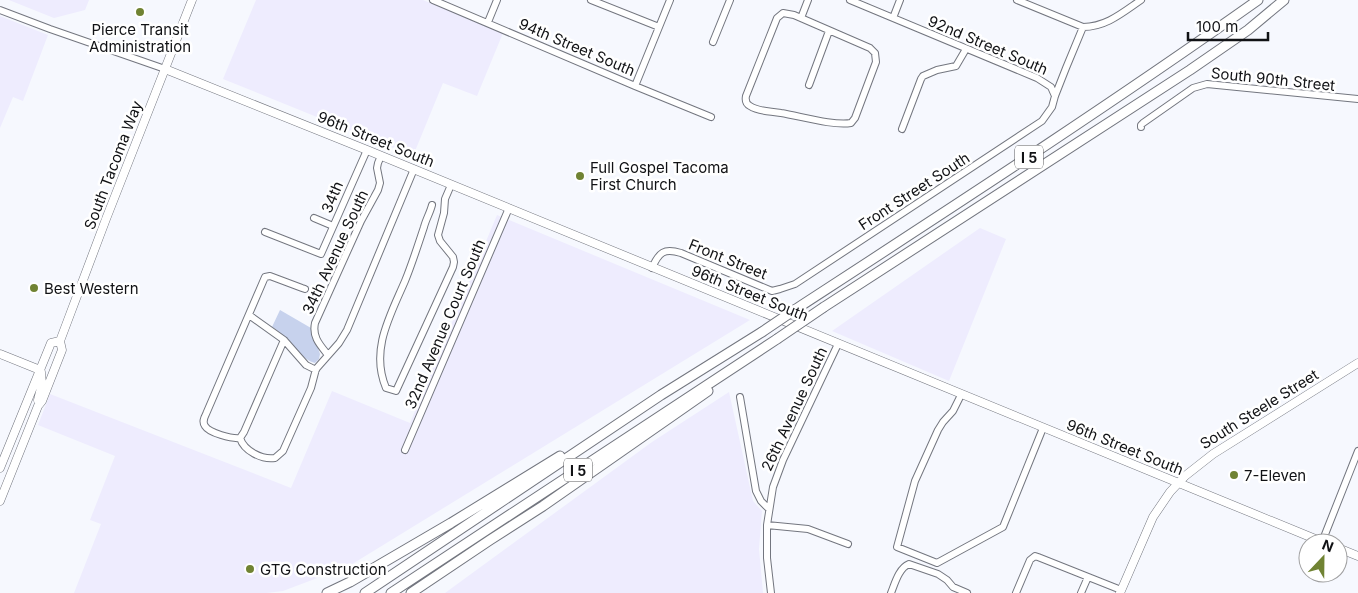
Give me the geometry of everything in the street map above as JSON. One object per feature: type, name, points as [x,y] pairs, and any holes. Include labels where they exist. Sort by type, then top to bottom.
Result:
[{"type":"highway","name":"I 5","points":[[365,593],[661,395],[762,332],[1054,140],[1258,0]]},
{"type":"highway","name":"I 5","points":[[391,593],[824,307],[1190,70],[1248,30],[1284,0]]},
{"type":"highway","points":[[411,593],[543,506],[674,415],[765,347]]},
{"type":"highway","points":[[327,593],[350,582],[451,523],[661,395]]},
{"type":"highway","points":[[419,593],[454,564]]},
{"type":"main road","name":"South Tacoma Way","points":[[0,501],[62,350],[60,341],[192,0]]},
{"type":"main road","name":"96th Street South","points":[[165,69],[451,184],[1301,533]]},
{"type":"main road","name":"South Tacoma Way","points":[[0,468],[51,343],[60,341]]},
{"type":"main road","points":[[0,354],[40,370],[42,384],[38,406]]},
{"type":"main road","name":"South Steele Street","points":[[1120,592],[1153,517],[1177,483],[1193,468],[1209,457],[1358,363]]},
{"type":"street","name":"94th Street South","points":[[433,0],[711,117]]},
{"type":"street","points":[[488,22],[497,0]]},
{"type":"street","points":[[590,0],[659,27]]},
{"type":"street","points":[[635,86],[670,0]]},
{"type":"street","points":[[713,42],[730,0]]},
{"type":"street","points":[[801,18],[808,0]]},
{"type":"street","name":"92nd Street South","points":[[850,0],[1044,81],[1051,87],[1055,96]]},
{"type":"street","points":[[893,18],[900,0]]},
{"type":"street","points":[[1017,0],[1083,28],[1106,23],[1141,0]]},
{"type":"street","points":[[0,10],[165,69]]},
{"type":"street","points":[[783,13],[794,15],[829,31],[870,48],[875,53],[876,62],[852,122],[848,124],[829,122],[749,106],[745,99],[777,18],[783,13]]},
{"type":"street","name":"Front Street South","points":[[772,290],[780,290],[795,284],[1038,125],[1045,118],[1054,103],[1055,96],[1083,28]]},
{"type":"street","points":[[809,85],[829,31]]},
{"type":"street","points":[[902,129],[920,78],[928,73],[956,66],[966,49]]},
{"type":"street","name":"South 90th Street","points":[[1141,127],[1142,123],[1193,88],[1207,84],[1358,99]]},
{"type":"street","name":"34th","points":[[265,232],[321,254],[366,150]]},
{"type":"street","name":"34th Avenue South","points":[[328,355],[316,338],[314,324],[328,290],[378,190],[380,183],[377,168],[381,156]]},
{"type":"street","points":[[240,438],[245,447],[256,454],[269,458],[277,457],[285,447],[312,385],[316,370],[341,341],[347,330],[414,169]]},
{"type":"street","name":"32nd Avenue Court South","points":[[432,205],[383,335],[380,359],[382,378],[386,388],[396,391],[453,267],[453,257],[440,241],[438,235],[444,213],[445,198],[451,184]]},
{"type":"street","name":"32nd Avenue Court South","points":[[405,450],[508,208]]},
{"type":"street","points":[[314,218],[333,226]]},
{"type":"street","name":"Front Street","points":[[652,268],[658,256],[667,250],[674,251],[772,290]]},
{"type":"street","points":[[240,438],[214,432],[207,428],[204,424],[205,415],[265,278],[270,276],[305,288]]},
{"type":"street","points":[[249,315],[284,340],[306,365],[316,370]]},
{"type":"street","points":[[240,438],[284,340]]},
{"type":"street","name":"26th Avenue South","points":[[772,593],[768,574],[767,525],[773,487],[779,468],[838,344]]},
{"type":"street","points":[[961,395],[938,430],[915,481],[897,547],[937,563],[1003,527],[1043,428]]},
{"type":"street","points":[[740,397],[756,492],[769,509]]},
{"type":"street","points":[[1326,533],[1358,451]]},
{"type":"street","points":[[767,525],[808,529],[848,544]]},
{"type":"street","points":[[1016,593],[1030,560],[1034,556],[1120,592]]},
{"type":"street","points":[[891,593],[901,570],[906,564],[938,574],[947,580],[952,590],[967,593]]},
{"type":"street","points":[[1081,593],[1088,578]]},
{"type":"shaded area","points":[[9,0],[89,0],[85,10],[54,18]]},
{"type":"shaded area","points":[[256,0],[423,0],[503,33],[477,96],[443,83],[413,156],[223,79]]},
{"type":"shaded area","points":[[0,16],[48,35],[23,101],[13,97],[0,128]]},
{"type":"shaded area","points":[[497,215],[750,320],[349,566],[283,591],[267,593],[74,593],[101,524],[90,520],[115,456],[38,425],[50,394],[291,488],[332,391],[410,423]]},
{"type":"shaded area","points":[[980,228],[1006,239],[949,381],[832,331]]},
{"type":"shaded area","points":[[280,310],[311,328],[320,354],[319,359],[315,363],[303,357],[286,338],[272,327]]},
{"type":"shaded area","points":[[729,392],[753,501],[762,511],[759,549],[763,593],[445,593],[652,442]]},
{"type":"place","name":"Pierce Transit Administration","points":[[140,12]]},
{"type":"place","name":"Full Gospel Tacoma First Church","points":[[580,176]]},
{"type":"place","name":"Best Western","points":[[34,288]]},
{"type":"place","name":"7-Eleven","points":[[1234,475]]},
{"type":"place","name":"GTG Construction","points":[[250,569]]}]
